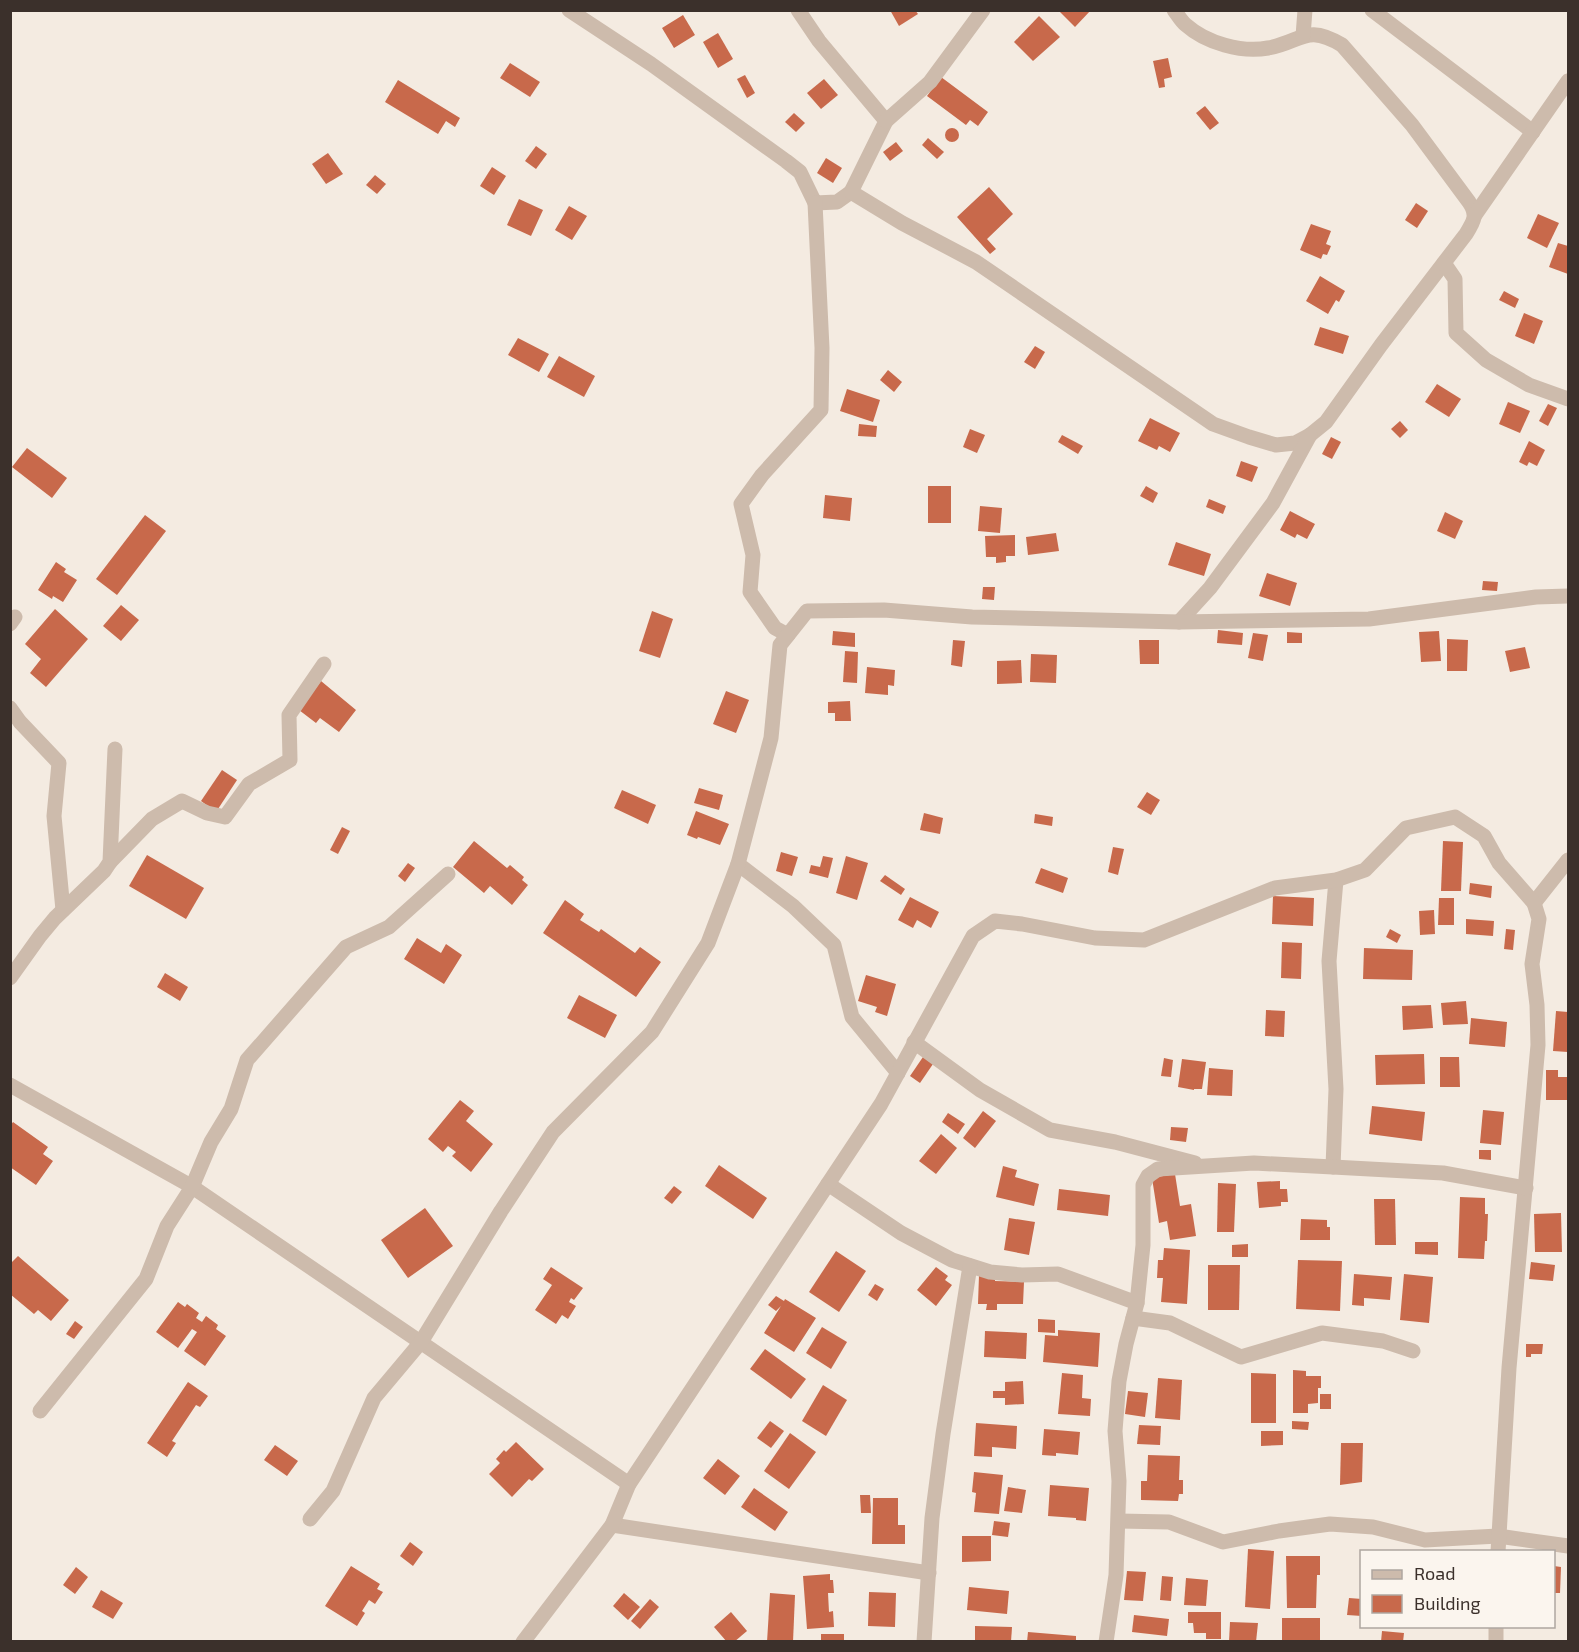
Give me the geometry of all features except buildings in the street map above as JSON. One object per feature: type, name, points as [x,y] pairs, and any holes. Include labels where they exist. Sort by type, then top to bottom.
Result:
[{"type":"street","points":[[569,10],[651,64],[786,161],[800,172],[815,203],[822,348],[821,410],[762,475],[741,504],[753,555],[750,592],[775,628],[788,635]]},
{"type":"street","points":[[798,10],[819,41],[886,121]]},
{"type":"street","points":[[815,203],[837,202],[851,192],[886,121],[930,82],[983,10]]},
{"type":"street","points":[[1174,10],[1185,25],[1202,36],[1248,50],[1269,48],[1315,33],[1327,36],[1342,45],[1412,125],[1469,202],[1475,214]]},
{"type":"street","points":[[1303,36],[1305,10]]},
{"type":"street","points":[[1372,10],[1533,132]]},
{"type":"street","points":[[851,192],[902,223],[976,262],[1213,424],[1249,438],[1276,445],[1295,443],[1326,422],[1381,345],[1466,234],[1474,221],[1475,214],[1569,81]]},
{"type":"street","points":[[1444,263],[1455,279],[1456,333],[1486,360],[1529,385],[1569,399]]},
{"type":"street","points":[[1179,622],[1210,588],[1273,503],[1310,435]]},
{"type":"street","points":[[310,1519],[333,1491],[374,1398],[420,1342],[552,1132],[652,1032],[708,943],[738,864],[771,738],[780,645],[807,611],[884,610],[972,617],[1179,622],[1369,619],[1567,593]]},
{"type":"street","points":[[10,978],[40,936],[63,910],[104,871],[152,819],[182,801],[207,813],[225,817],[249,784],[290,760],[289,715],[324,664]]},
{"type":"street","points":[[10,708],[58,763],[54,816],[63,910]]},
{"type":"street","points":[[110,862],[115,749]]},
{"type":"street","points":[[523,1641],[612,1525],[629,1484],[881,1104],[973,936],[995,921],[1095,938],[1144,940],[1275,888],[1336,880],[1365,870],[1406,828],[1455,817],[1484,836],[1499,863],[1534,903],[1539,919],[1532,964],[1537,1005],[1538,1045],[1509,1368],[1498,1544]]},
{"type":"street","points":[[1534,903],[1569,860]]},
{"type":"street","points":[[738,864],[793,906],[834,945],[852,1017],[898,1073]]},
{"type":"street","points":[[40,1411],[146,1279],[167,1226],[192,1187],[211,1142],[231,1109],[247,1060],[346,947],[390,927],[448,874]]},
{"type":"street","points":[[1333,1167],[1336,1089],[1329,961],[1336,880]]},
{"type":"street","points":[[915,1042],[980,1090],[1050,1130],[1115,1142],[1207,1166]]},
{"type":"street","points":[[10,1085],[192,1187],[629,1484]]},
{"type":"street","points":[[1106,1641],[1116,1575],[1119,1521],[1119,1480],[1115,1431],[1124,1353],[1135,1311],[1143,1245],[1143,1185],[1148,1176],[1158,1169],[1254,1163],[1443,1173],[1526,1188]]},
{"type":"street","points":[[828,1184],[901,1233],[952,1260],[990,1272],[1022,1275],[1058,1274],[1135,1311],[1170,1323],[1241,1357],[1322,1333],[1383,1341],[1413,1351]]},
{"type":"street","points":[[924,1641],[932,1518],[970,1266]]},
{"type":"street","points":[[1119,1521],[1169,1522],[1223,1542],[1330,1524],[1374,1527],[1425,1540],[1569,1546]]},
{"type":"street","points":[[612,1525],[929,1573]]}]
